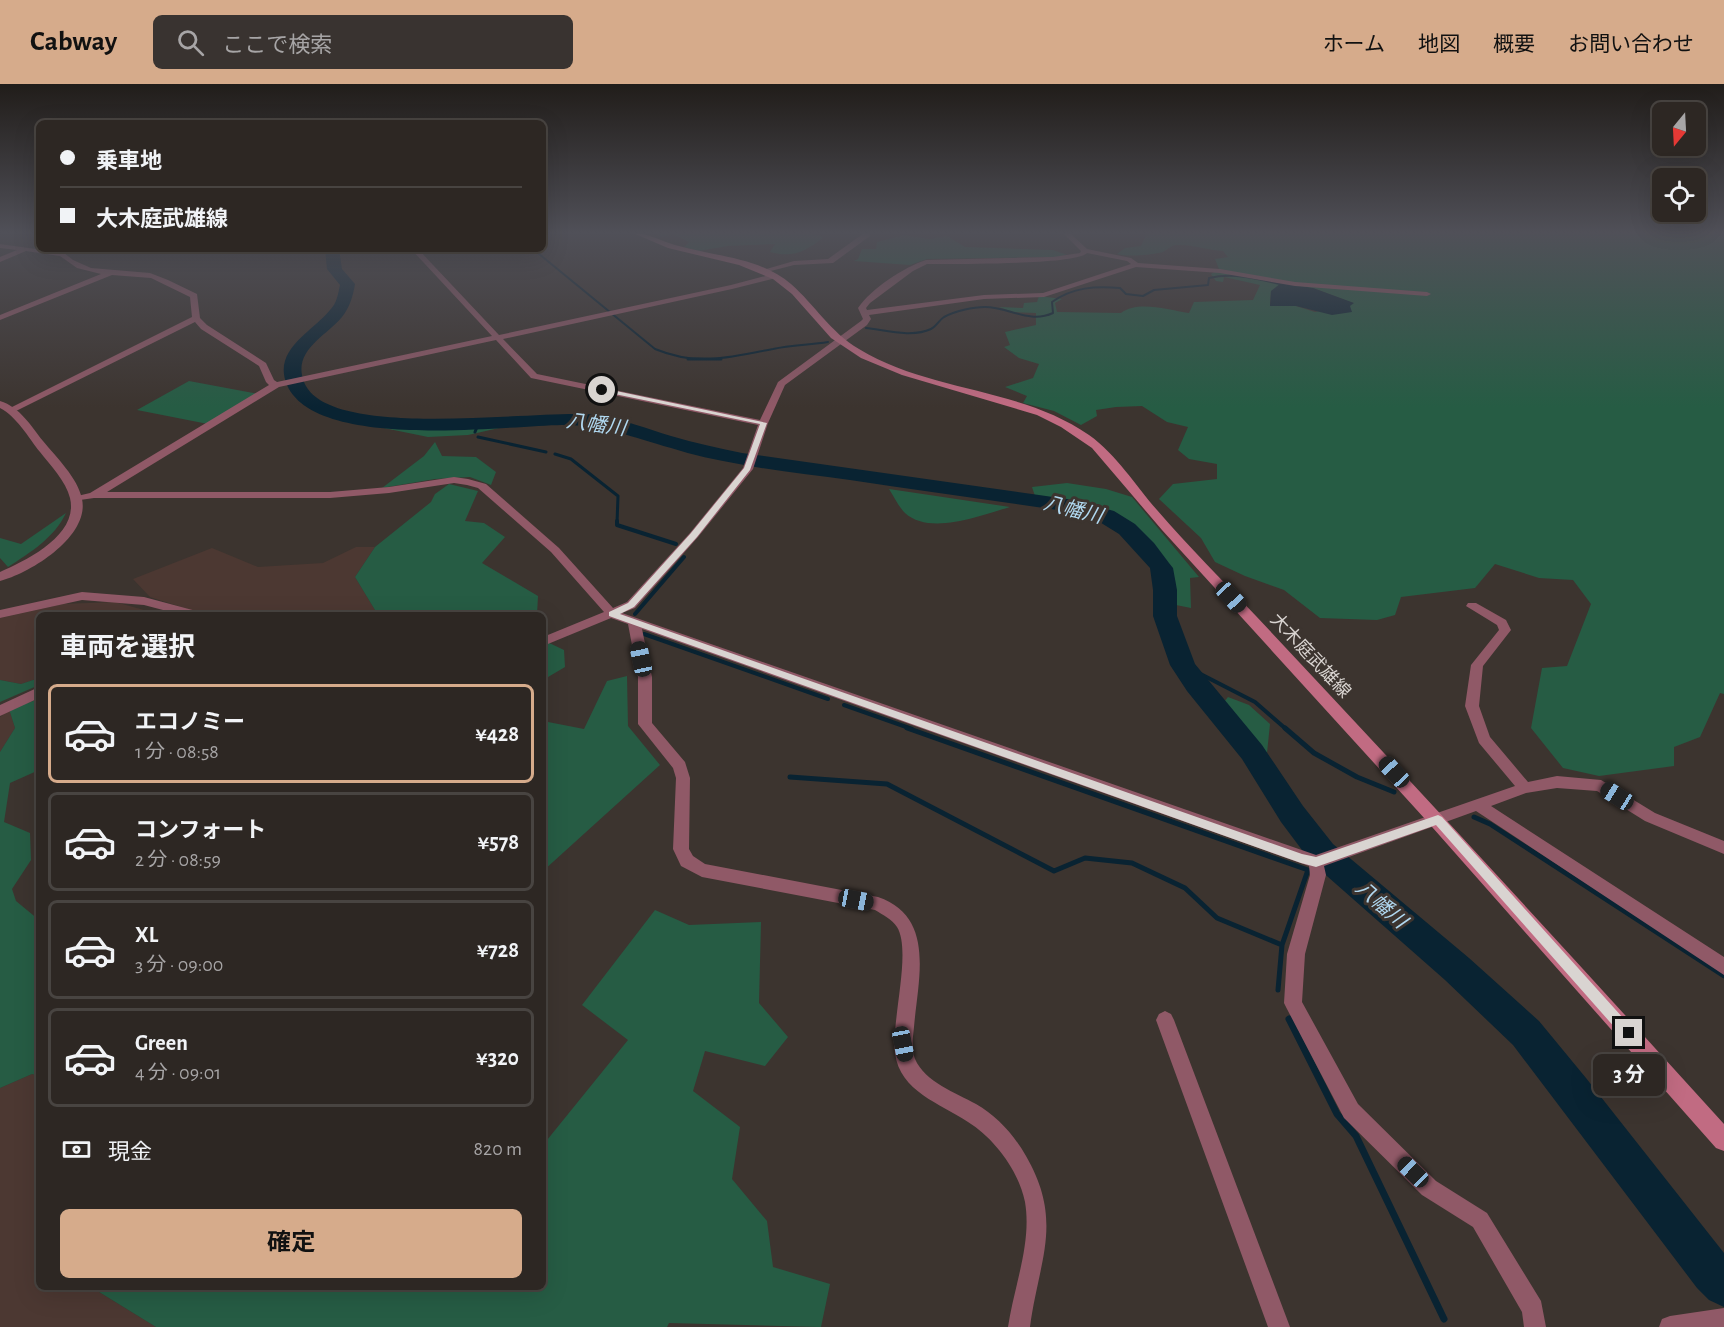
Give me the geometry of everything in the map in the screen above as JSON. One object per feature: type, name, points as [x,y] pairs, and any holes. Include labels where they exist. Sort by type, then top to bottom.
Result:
[{"type":"main road","name":"大木庭武雄線","points":[[795,291],[839,341],[879,363],[1053,420],[1086,438],[1105,454],[1154,514],[1438,820],[1724,1140]]},
{"type":"street","points":[[0,318],[65,291]]},
{"type":"street","points":[[183,291],[194,296],[196,318],[204,327],[263,365],[270,382],[279,385]]},
{"type":"street","points":[[453,291],[534,376],[763,423]]},
{"type":"street","points":[[77,500],[94,495],[279,385],[611,313],[697,291]]},
{"type":"street","points":[[546,641],[631,605],[694,535],[748,469],[763,423],[781,384],[864,323],[867,319],[862,308],[867,300],[879,291]]},
{"type":"street","points":[[864,313],[984,297],[1044,295],[1056,291]]},
{"type":"street","points":[[1369,291],[1428,294]]},
{"type":"street","points":[[0,577],[39,556],[74,526],[79,514],[74,492],[5,407],[196,318]]},
{"type":"street","points":[[94,495],[330,495],[389,490],[436,481],[468,482],[482,486],[555,550],[612,614],[1316,862],[1525,788],[1557,782],[1601,786],[1650,817],[1724,848]]},
{"type":"street","points":[[0,614],[82,596],[144,601],[185,612]]},
{"type":"street","points":[[1472,606],[1502,623],[1505,630],[1477,665],[1472,706],[1484,739],[1525,788]]},
{"type":"street","points":[[634,622],[645,677],[645,724],[680,766],[683,778],[681,849],[687,861],[702,870],[878,904],[894,912],[907,928],[910,946],[903,1044],[907,1063],[921,1083],[984,1119],[1003,1139],[1028,1176],[1038,1210],[1036,1244],[1018,1327]]},
{"type":"street","points":[[0,711],[36,693]]},
{"type":"street","points":[[1478,805],[1724,967]]},
{"type":"street","points":[[1316,862],[1318,875],[1296,954],[1293,1003],[1351,1111],[1429,1188],[1480,1220],[1533,1310],[1535,1327]]},
{"type":"street","points":[[1165,1020],[1279,1327]]},
{"type":"street","points":[[1670,1327],[1724,1319]]},
{"type":"shaded area","points":[[356,547],[375,547],[355,577],[376,612],[197,612],[150,597],[133,579],[212,548],[258,567],[323,563]]},
{"type":"shaded area","points":[[115,602],[151,612],[36,612],[36,679],[21,684],[0,680],[0,618],[63,604]]},
{"type":"shaded area","points":[[9,709],[15,728],[0,752],[0,717]]},
{"type":"shaded area","points":[[32,1074],[36,1075],[36,1290],[96,1290],[156,1327],[0,1327],[0,1088]]},
{"type":"green space","points":[[1257,291],[1271,291],[1270,305],[1296,306],[1315,312],[1353,303],[1321,291],[1724,291],[1724,694],[1720,693],[1700,737],[1674,747],[1674,766],[1599,776],[1563,768],[1531,728],[1542,668],[1567,666],[1591,604],[1573,580],[1539,578],[1495,564],[1475,588],[1401,597],[1395,615],[1377,620],[1320,618],[1284,590],[1215,562],[1201,538],[1159,499],[1173,484],[1217,479],[1217,464],[1189,459],[1178,450],[1188,427],[1167,422],[1142,406],[1096,410],[1097,416],[1081,425],[1054,411],[1023,403],[1027,396],[1005,387],[1033,378],[1039,364],[1019,358],[1004,347],[1010,345],[1005,332],[1036,325],[1036,313],[1013,312],[999,307],[1023,308],[1024,303],[1037,302],[1039,296],[1062,299],[1055,303],[1057,312],[1121,313],[1144,306],[1189,313],[1194,302],[1253,300]]},
{"type":"green space","points":[[189,381],[258,394],[208,424],[137,410]]},
{"type":"green space","points":[[512,425],[468,435],[428,437],[384,428]]},
{"type":"green space","points":[[435,442],[442,456],[476,457],[496,472],[491,485],[470,477],[435,479],[382,488],[424,456]]},
{"type":"green space","points":[[1067,483],[1106,489],[1132,497],[1199,577],[1190,578],[1191,608],[1176,605],[1175,580],[1167,561],[1126,520],[1101,508],[1035,496],[1032,487]]},
{"type":"green space","points":[[449,484],[478,491],[465,521],[484,523],[505,537],[482,563],[538,596],[537,612],[376,612],[355,577],[375,547],[431,502],[435,494]]},
{"type":"green space","points":[[889,489],[1010,507],[956,522],[928,523],[916,520],[905,513]]},
{"type":"green space","points":[[66,513],[55,530],[25,556],[8,567],[0,558],[0,538],[21,544]]},
{"type":"green space","points":[[546,641],[564,650],[565,667],[546,678]]},
{"type":"green space","points":[[627,676],[628,726],[660,765],[546,868],[546,722],[584,729],[607,681]]},
{"type":"green space","points":[[36,679],[36,686],[0,702],[0,680],[21,684]]},
{"type":"green space","points":[[1228,697],[1249,705],[1270,724],[1267,753],[1224,702]]},
{"type":"green space","points":[[36,700],[36,771],[10,783],[4,822],[30,833],[31,860],[12,889],[16,901],[36,918],[36,1075],[32,1074],[0,1088],[0,752],[15,728],[9,709]]},
{"type":"green space","points":[[655,910],[689,925],[761,922],[759,1003],[788,1037],[765,1066],[705,1051],[693,1091],[740,1127],[732,1179],[767,1221],[773,1267],[830,1284],[821,1327],[669,1323],[667,1327],[156,1327],[96,1290],[546,1290],[546,1141],[628,1040],[582,1005]]},
{"type":"water","points":[[1271,291],[1321,291],[1354,303],[1350,306],[1352,312],[1332,315],[1296,306],[1270,306]]},
{"type":"waterway","name":"八幡川","points":[[347,291],[345,300],[337,313],[304,343],[296,354],[293,368],[296,385],[313,405],[343,417],[383,423],[429,425],[560,420],[599,421],[686,446],[742,459],[1074,506],[1106,516],[1127,529],[1146,548],[1161,568],[1165,590],[1165,616],[1183,665],[1196,685],[1252,752],[1292,814],[1322,853],[1457,969],[1526,1033],[1712,1273],[1724,1285]]},
{"type":"waterway","points":[[584,291],[655,349],[686,358],[700,359]]},
{"type":"waterway","points":[[866,328],[899,333],[924,332],[933,328],[948,315],[980,307],[1027,316],[1044,316],[1053,313],[1052,302],[1073,291]]},
{"type":"waterway","points":[[1123,291],[1126,294],[1143,296],[1152,291]]},
{"type":"waterway","points":[[714,359],[828,342]]},
{"type":"waterway","points":[[688,359],[700,359]]},
{"type":"waterway","points":[[700,359],[714,359]]},
{"type":"waterway","points":[[714,359],[721,359]]},
{"type":"waterway","points":[[475,432],[479,422]]},
{"type":"waterway","points":[[478,437],[546,452]]},
{"type":"waterway","points":[[555,454],[571,459],[618,496],[617,523]]},
{"type":"waterway","points":[[617,523],[617,525],[676,544]]},
{"type":"waterway","points":[[635,614],[684,557]]},
{"type":"waterway","points":[[644,634],[828,699]]},
{"type":"waterway","points":[[1183,665],[1255,702],[1286,729]]},
{"type":"waterway","points":[[844,705],[912,729]]},
{"type":"waterway","points":[[907,728],[1308,870],[1282,945]]},
{"type":"waterway","points":[[1285,728],[1314,753],[1357,777],[1394,792]]},
{"type":"waterway","points":[[790,777],[887,784],[1054,871],[1085,858],[1132,863],[1185,888],[1217,918],[1282,945]]},
{"type":"waterway","points":[[1474,817],[1490,824],[1724,976]]},
{"type":"waterway","points":[[1278,990],[1282,945]]},
{"type":"waterway","points":[[1289,1019],[1337,1114],[1356,1136],[1444,1319]]},
{"type":"route","points":[[602,390],[763,423],[748,469],[694,535],[631,605],[612,614],[1316,862],[1438,820],[1629,1033]]}]
